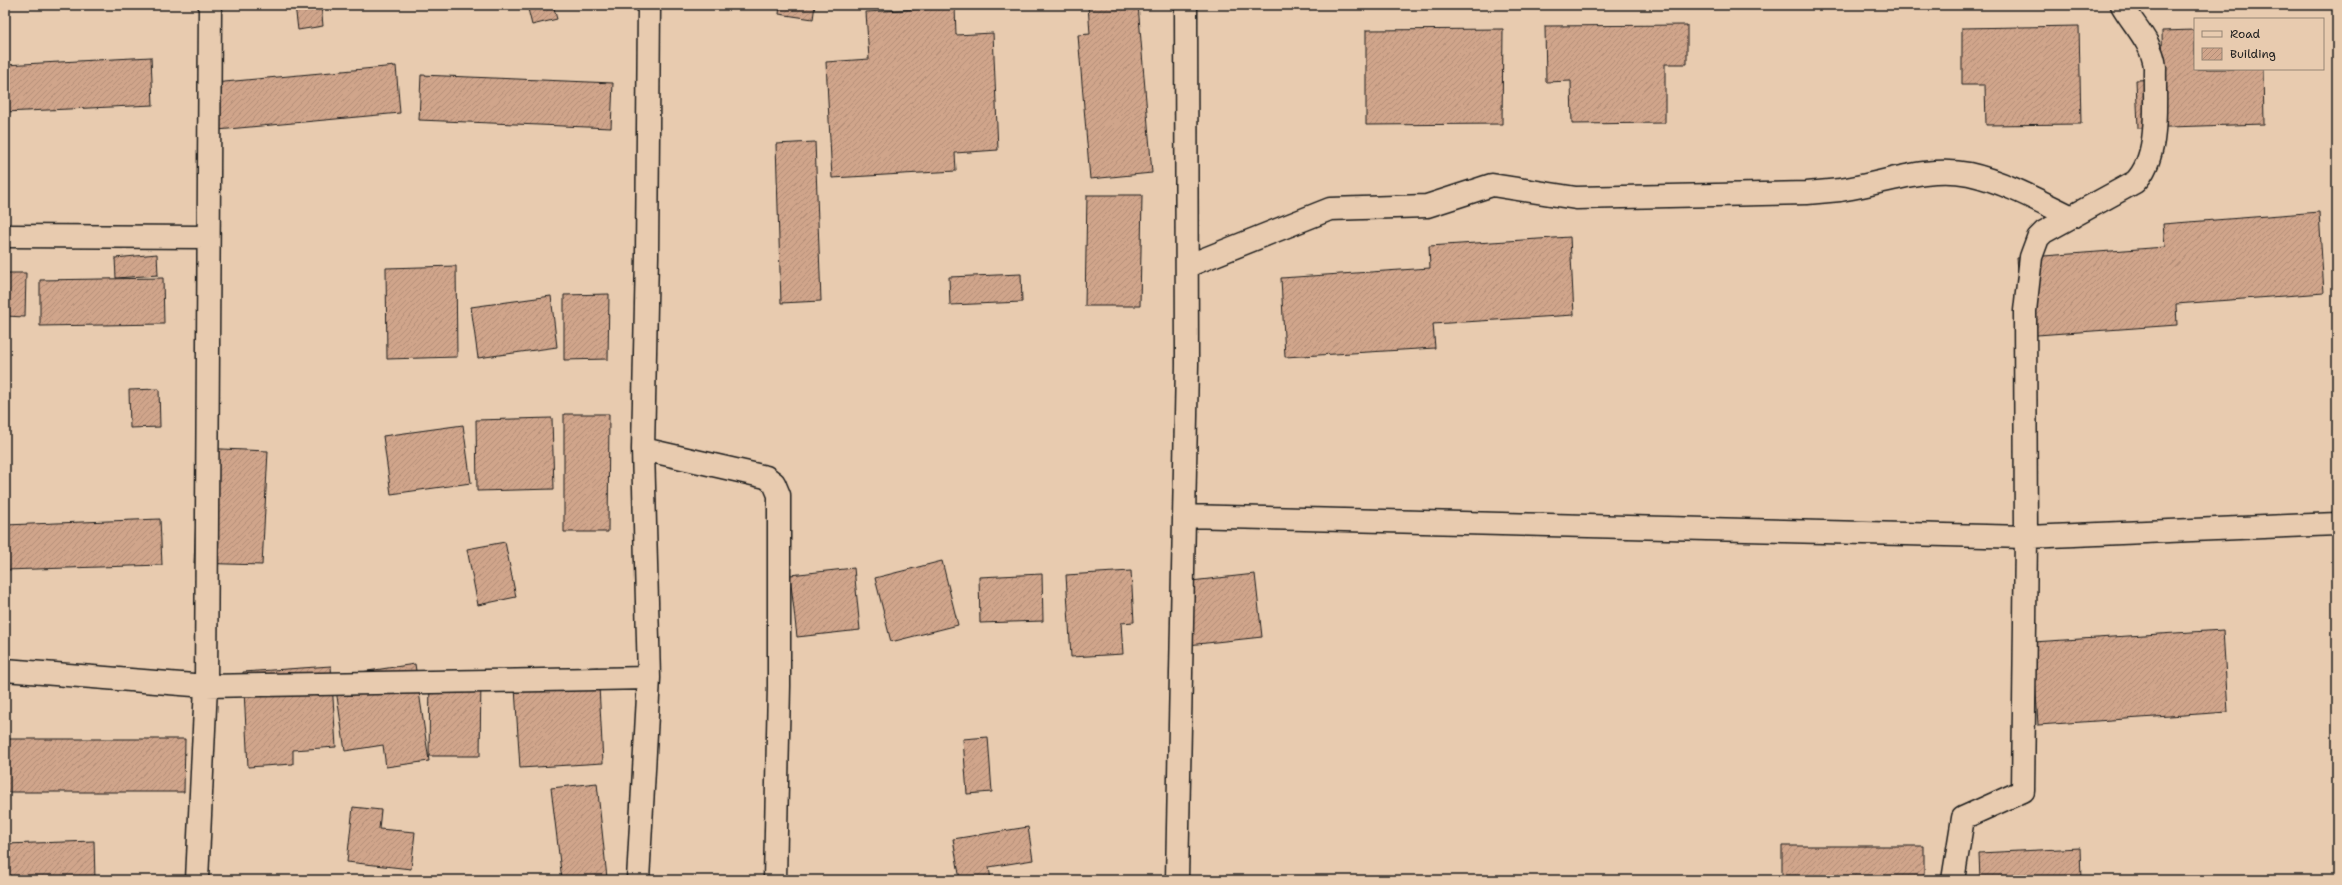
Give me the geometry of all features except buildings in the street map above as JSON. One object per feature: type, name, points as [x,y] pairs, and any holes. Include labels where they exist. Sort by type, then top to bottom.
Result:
[{"type":"street","points":[[197,880],[206,686],[210,5]]},
{"type":"street","points":[[638,880],[649,678],[643,449],[649,5]]},
{"type":"street","points":[[1177,880],[1187,266],[1186,5]]},
{"type":"street","points":[[1953,880],[1963,818],[2023,791],[2026,537],[2025,311],[2031,257],[2038,238],[2135,182],[2144,173],[2151,156],[2154,116],[2154,57],[2138,27],[2122,5]]},
{"type":"street","points":[[1187,266],[1330,209],[1427,206],[1492,185],[1576,198],[1807,193],[1840,190],[1919,174],[1945,172],[1969,174],[2001,184],[2072,217]]},
{"type":"street","points":[[5,236],[208,237]]},
{"type":"street","points":[[643,449],[766,477],[777,488],[779,495],[779,678],[775,880]]},
{"type":"street","points":[[1184,516],[2026,537],[2337,524]]},
{"type":"street","points":[[5,670],[206,686],[649,678]]}]
